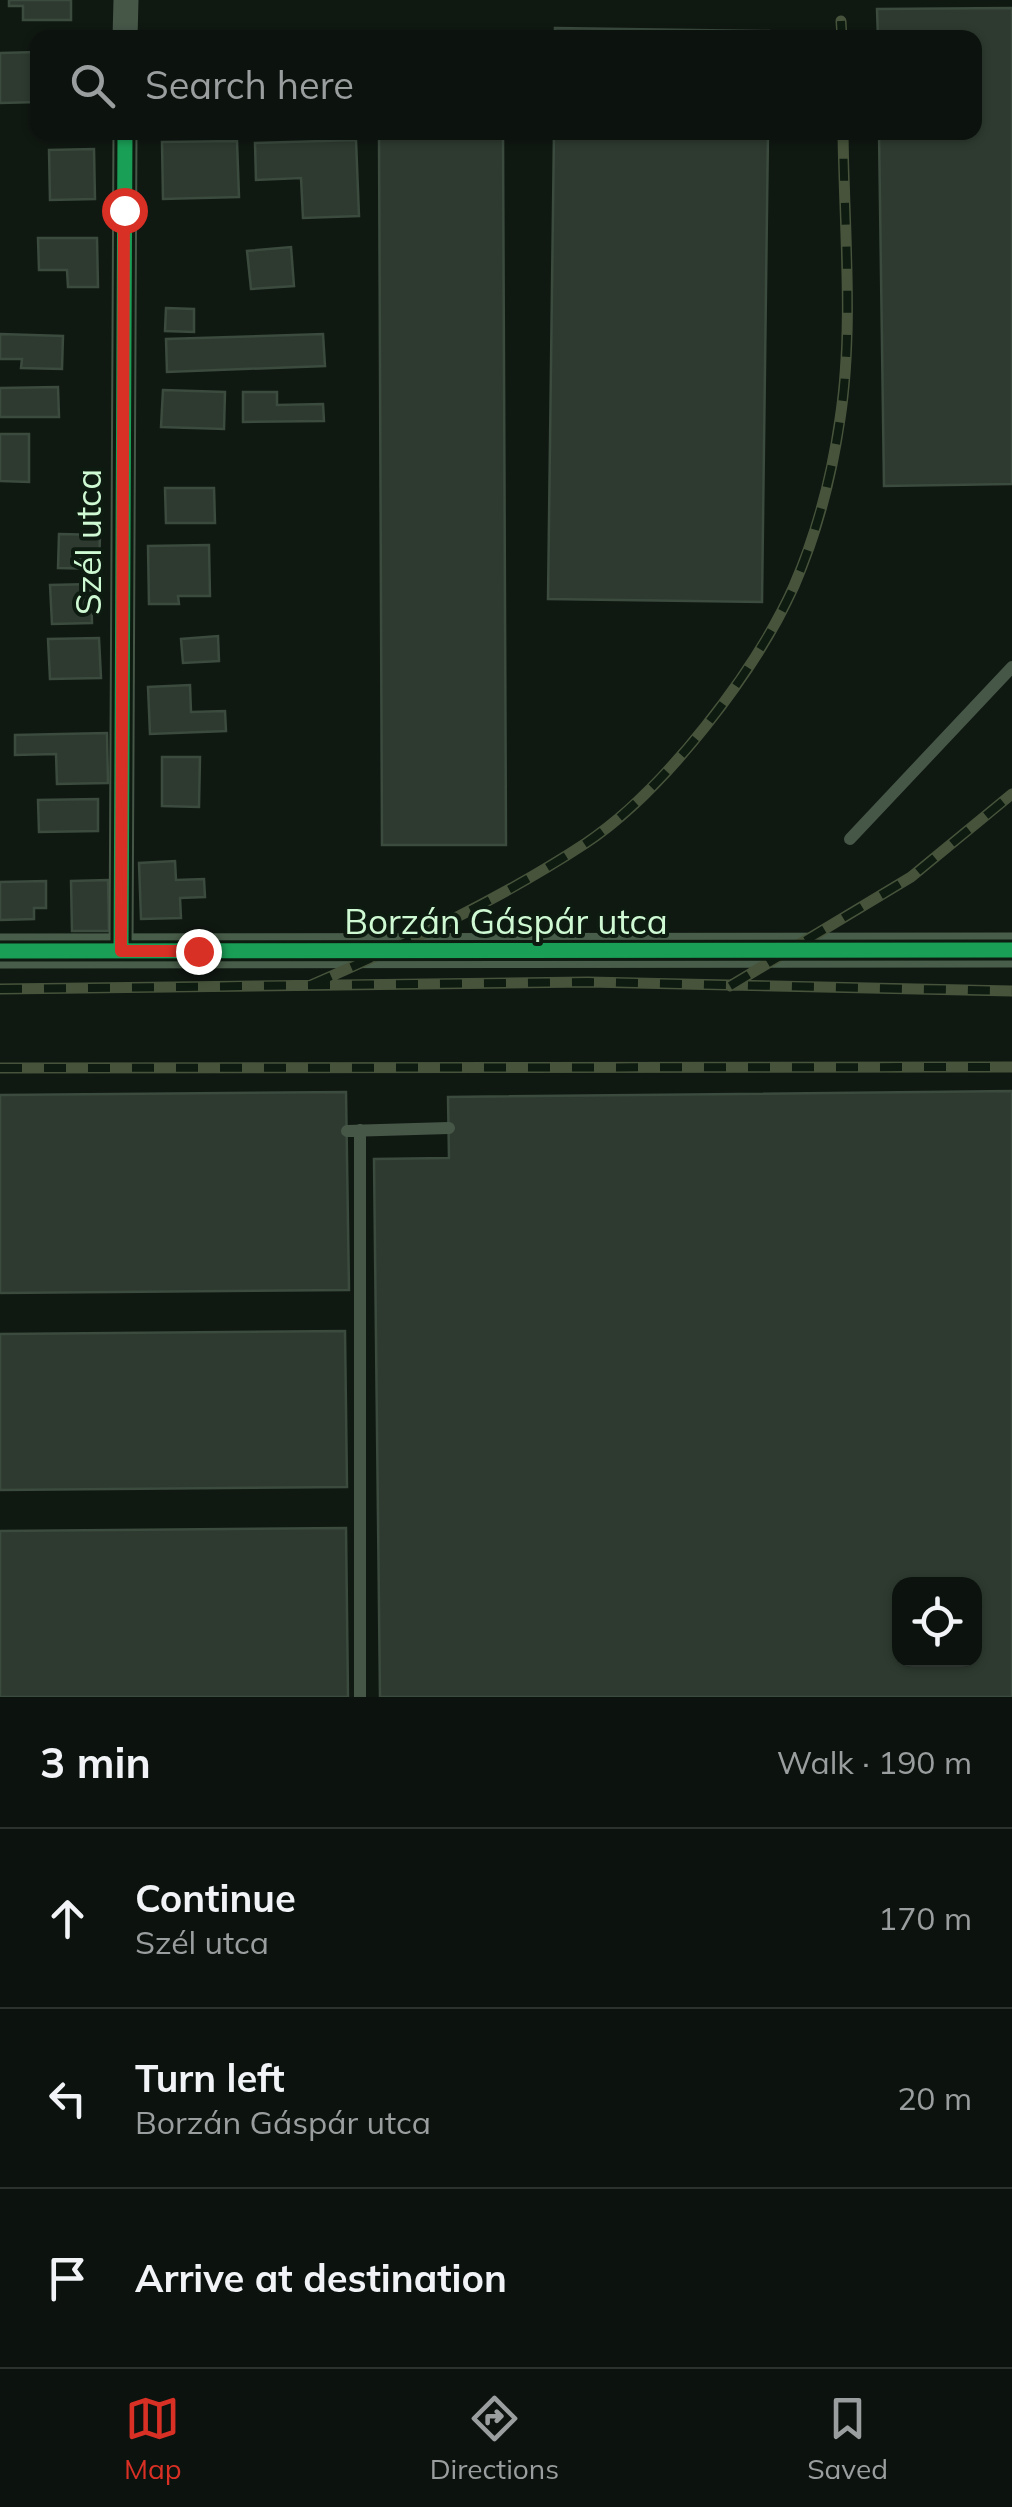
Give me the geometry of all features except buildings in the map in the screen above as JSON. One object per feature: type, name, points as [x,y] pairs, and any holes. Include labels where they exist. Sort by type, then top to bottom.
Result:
[{"type":"street","points":[[126,0],[126,30]]},
{"type":"street","name":"Szél utca","points":[[121,951],[125,140]]},
{"type":"street","name":"Borzán Gáspár utca","points":[[0,951],[1012,950]]},
{"type":"lane","points":[[850,839],[1012,667]]},
{"type":"lane","points":[[360,1697],[354,1131],[449,1128]]},
{"type":"railway","points":[[841,21],[842,30]]},
{"type":"railway","points":[[311,985],[452,920],[520,883],[616,821],[705,727],[756,655],[802,566],[837,440],[847,349],[843,140]]},
{"type":"railway","points":[[730,986],[911,877],[1012,794]]},
{"type":"railway","points":[[0,989],[588,982],[1012,991]]},
{"type":"railway","points":[[0,1068],[1012,1067]]},
{"type":"cycle path","points":[[121,951],[125,140]]},
{"type":"cycle path","points":[[0,951],[1012,950]]},
{"type":"route","points":[[124,210],[121,951],[198,951]]}]
